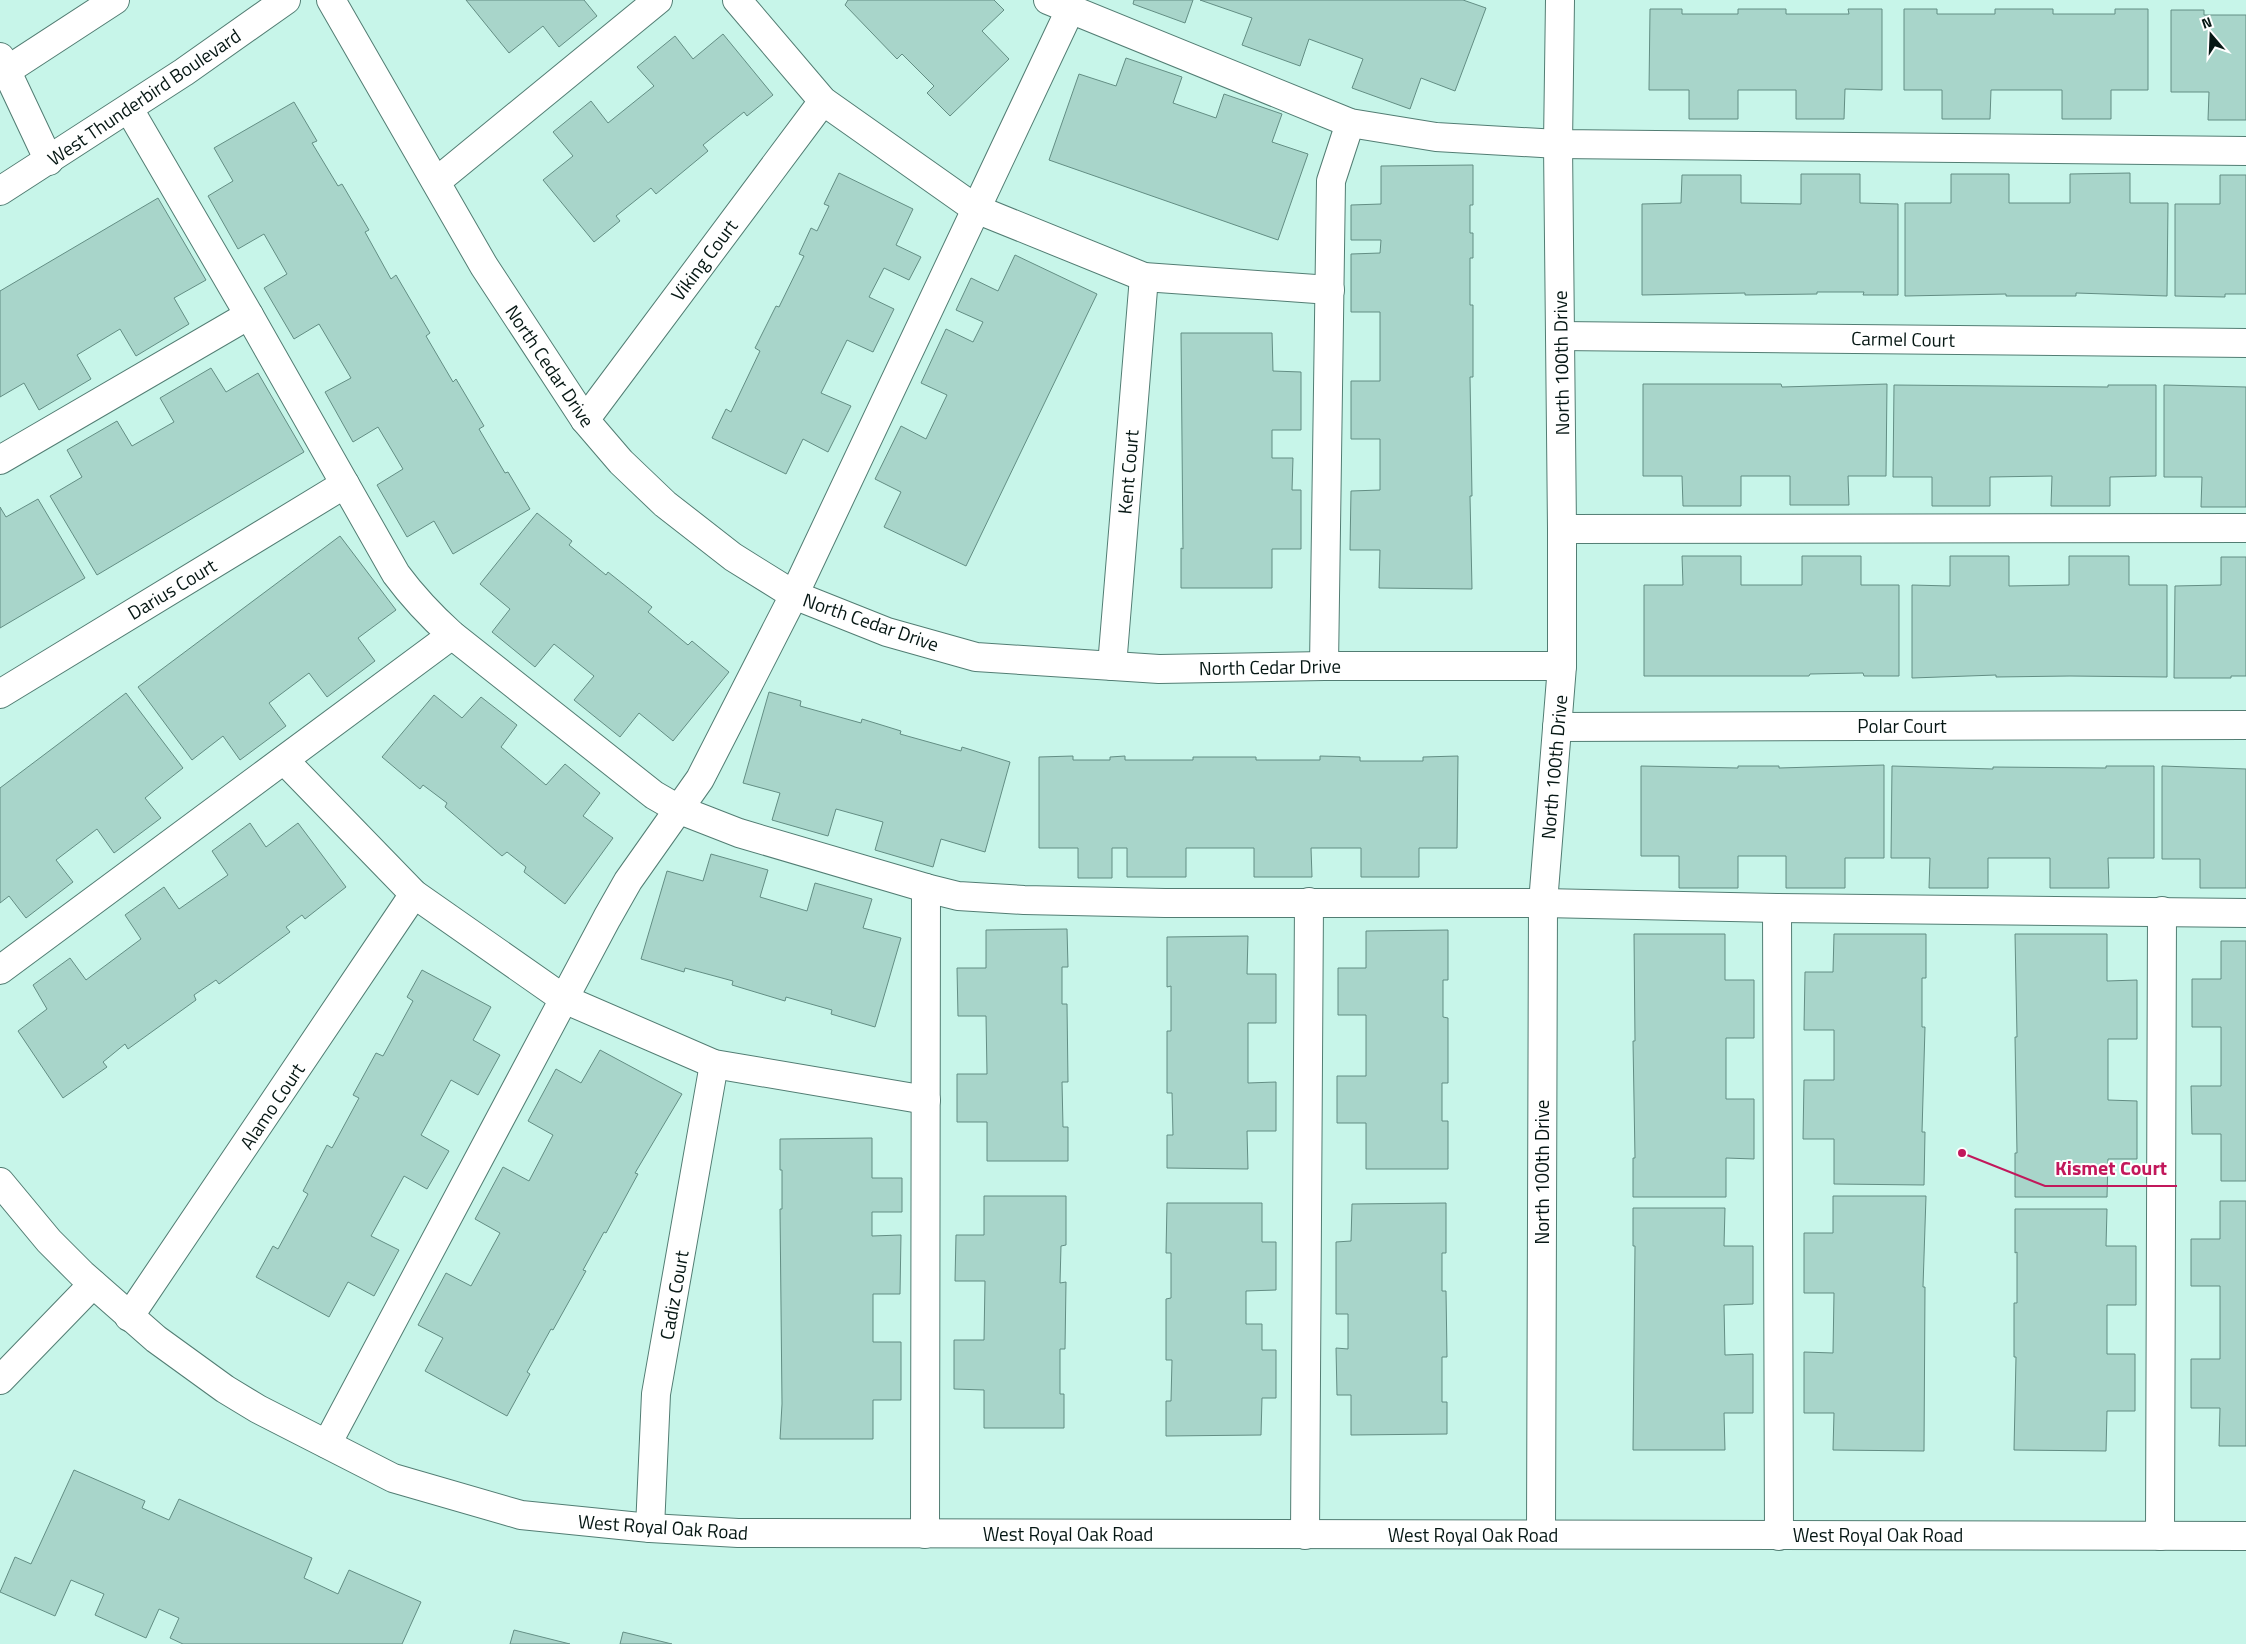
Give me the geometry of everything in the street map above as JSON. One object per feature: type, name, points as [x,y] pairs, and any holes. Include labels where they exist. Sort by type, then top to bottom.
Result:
[{"type":"street","points":[[49,161],[2,68],[115,0]]},
{"type":"street","name":"West Thunderbird Boulevard","points":[[0,191],[129,109],[286,0]]},
{"type":"street","name":"North Cedar Drive","points":[[331,0],[437,181],[484,266],[585,420],[621,462],[665,504],[733,557],[794,595],[887,632],[976,657],[1159,669],[1324,666],[1562,666]]},
{"type":"street","points":[[437,181],[658,0]]},
{"type":"street","points":[[737,0],[823,100],[976,209],[1144,277],[1330,290]]},
{"type":"street","name":"North 100th Drive","points":[[1541,1534],[1543,902],[1562,666],[1558,144],[1560,0]]},
{"type":"street","points":[[326,1444],[628,880],[680,810],[700,779],[794,595],[976,209],[1059,5],[1350,123],[1436,137],[1558,144],[2246,151]]},
{"type":"street","name":"Viking Court","points":[[585,420],[823,100]]},
{"type":"street","points":[[129,109],[396,574],[429,615],[654,795],[680,810],[739,833],[926,888],[958,896],[990,899],[1165,903],[1543,902],[1777,908],[2246,913]]},
{"type":"street","points":[[1324,666],[1332,181],[1350,123]]},
{"type":"street","name":"Kent Court","points":[[1112,666],[1144,277]]},
{"type":"street","points":[[0,460],[249,315]]},
{"type":"street","name":"Carmel Court","points":[[1560,336],[2246,343]]},
{"type":"street","name":"Darius Court","points":[[0,694],[345,484]]},
{"type":"street","points":[[1562,529],[2246,528]]},
{"type":"street","points":[[0,970],[452,635]]},
{"type":"street","name":"Polar Court","points":[[1557,727],[2246,725]]},
{"type":"street","points":[[284,760],[414,894],[564,999],[714,1064],[926,1100]]},
{"type":"street","points":[[925,1534],[926,888]]},
{"type":"street","name":"Alamo Court","points":[[130,1317],[414,894]]},
{"type":"street","points":[[1305,1535],[1309,902]]},
{"type":"street","points":[[1777,908],[1779,1536]]},
{"type":"street","points":[[2160,1536],[2162,911]]},
{"type":"street","name":"Cadiz Court","points":[[650,1528],[656,1394],[714,1064]]},
{"type":"street","name":"West Royal Oak Road","points":[[0,1182],[49,1241],[93,1284],[182,1359],[225,1389],[292,1428],[393,1478],[521,1514],[650,1528],[738,1534],[2246,1536]]},
{"type":"street","points":[[0,1380],[93,1284]]},
{"type":"building","points":[[466,0],[584,0],[597,16],[559,47],[543,26],[509,53]]},
{"type":"building","points":[[848,0],[994,0],[1004,10],[982,31],[1009,59],[950,116],[927,93],[934,86],[902,54],[897,59],[845,5]]},
{"type":"building","points":[[1134,0],[1193,0],[1185,23],[1133,4]]},
{"type":"building","points":[[1200,0],[1463,0],[1486,8],[1455,91],[1421,78],[1410,109],[1352,88],[1363,59],[1309,39],[1300,66],[1242,45],[1252,18]]},
{"type":"building","points":[[1650,9],[1682,9],[1682,14],[1738,14],[1738,9],[1786,9],[1786,14],[1849,14],[1848,9],[1882,9],[1882,90],[1845,89],[1844,119],[1796,119],[1796,90],[1738,90],[1738,119],[1689,119],[1689,90],[1649,90]]},
{"type":"building","points":[[1904,9],[1937,9],[1937,14],[1995,14],[1995,9],[2053,9],[2053,14],[2115,14],[2115,9],[2148,9],[2148,90],[2111,90],[2111,119],[2062,119],[2062,90],[1991,90],[1990,119],[1942,119],[1942,90],[1904,90]]},
{"type":"building","points":[[2171,10],[2204,10],[2204,15],[2246,15],[2246,120],[2208,120],[2209,92],[2171,92]]},
{"type":"building","points":[[723,34],[773,95],[747,116],[744,112],[703,145],[708,151],[656,194],[651,188],[616,216],[620,221],[594,242],[543,180],[573,156],[553,132],[591,101],[608,123],[654,86],[637,67],[675,36],[693,59]]},
{"type":"building","points":[[1126,58],[1182,77],[1173,103],[1216,118],[1224,94],[1282,114],[1272,142],[1308,154],[1278,240],[1049,160],[1079,74],[1116,86]]},
{"type":"building","points":[[294,102],[317,141],[312,143],[338,186],[342,184],[369,230],[365,232],[391,279],[396,275],[430,333],[426,336],[453,382],[456,379],[484,426],[479,429],[505,473],[508,472],[530,509],[453,554],[434,521],[407,537],[377,485],[403,469],[378,427],[353,442],[325,392],[351,378],[319,324],[294,339],[264,288],[287,274],[264,234],[238,249],[208,196],[233,181],[214,148]]},
{"type":"building","points":[[1473,165],[1473,205],[1470,205],[1470,233],[1473,233],[1473,258],[1470,258],[1470,305],[1473,305],[1473,377],[1470,377],[1472,589],[1379,588],[1380,550],[1350,550],[1351,491],[1380,490],[1380,439],[1351,439],[1351,381],[1380,381],[1380,312],[1351,312],[1351,254],[1380,253],[1381,240],[1351,240],[1351,205],[1381,204],[1381,166]]},
{"type":"building","points":[[839,173],[913,209],[896,245],[921,257],[909,280],[884,268],[869,297],[894,309],[873,352],[847,340],[821,393],[851,406],[828,452],[803,439],[786,474],[712,438],[726,409],[731,412],[760,351],[755,348],[776,306],[779,307],[804,256],[799,254],[811,228],[817,231],[829,206],[824,204]]},
{"type":"building","points":[[2130,173],[2130,203],[2168,203],[2167,296],[2076,293],[2076,296],[2006,296],[2006,294],[1905,296],[1905,203],[1951,203],[1951,174],[2009,174],[2009,203],[2070,203],[2070,174]]},
{"type":"building","points":[[1801,174],[1860,174],[1860,203],[1898,204],[1898,295],[1863,295],[1864,292],[1817,292],[1817,294],[1642,295],[1642,204],[1681,203],[1682,175],[1741,175],[1741,203],[1801,204]]},
{"type":"building","points":[[2220,175],[2246,175],[2246,294],[2225,294],[2225,297],[2175,296],[2175,204],[2220,204]]},
{"type":"building","points":[[158,198],[206,280],[174,298],[189,324],[136,356],[120,329],[77,355],[91,379],[39,410],[24,383],[0,397],[0,291]]},
{"type":"building","points":[[1015,255],[1097,294],[966,566],[884,527],[901,492],[875,479],[901,426],[926,439],[947,395],[921,383],[946,329],[973,342],[983,322],[956,310],[971,278],[998,291]]},
{"type":"building","points":[[1181,333],[1272,333],[1273,371],[1301,372],[1301,430],[1272,430],[1272,458],[1293,458],[1292,490],[1301,490],[1301,549],[1272,549],[1272,588],[1181,588],[1181,548],[1183,549]]},
{"type":"building","points":[[211,368],[226,392],[258,373],[304,452],[97,575],[50,496],[82,477],[67,450],[117,421],[132,446],[174,422],[160,398]]},
{"type":"building","points":[[1643,384],[1781,384],[1782,387],[1887,384],[1886,476],[1848,476],[1849,505],[1790,505],[1790,476],[1741,476],[1741,506],[1683,506],[1682,476],[1643,476]]},
{"type":"building","points":[[1894,385],[2108,387],[2108,385],[2156,385],[2156,476],[2110,477],[2110,506],[2051,506],[2052,476],[1990,477],[1990,506],[1932,506],[1932,477],[1893,477]]},
{"type":"building","points":[[2164,385],[2246,387],[2246,507],[2201,507],[2202,477],[2164,477]]},
{"type":"building","points":[[38,499],[85,578],[0,628],[0,507],[6,517]]},
{"type":"building","points":[[537,513],[572,541],[569,545],[606,575],[608,572],[652,607],[648,612],[688,645],[692,641],[729,672],[673,741],[639,713],[620,737],[574,700],[594,676],[554,644],[535,667],[492,632],[510,609],[480,584]]},
{"type":"building","points":[[340,536],[396,610],[358,638],[375,661],[327,697],[309,673],[269,703],[286,726],[240,760],[223,736],[192,760],[138,687]]},
{"type":"building","points":[[1682,556],[1741,556],[1741,585],[1802,585],[1802,556],[1861,556],[1861,585],[1899,585],[1899,676],[1864,676],[1863,673],[1810,674],[1809,676],[1644,676],[1644,585],[1683,585]]},
{"type":"building","points":[[1950,556],[2009,556],[2009,586],[2069,585],[2069,556],[2129,556],[2129,585],[2167,585],[2167,677],[1996,677],[1996,675],[1912,678],[1912,585],[1950,586]]},
{"type":"building","points":[[2221,557],[2246,557],[2246,676],[2231,676],[2231,678],[2174,678],[2175,586],[2221,585]]},
{"type":"building","points":[[769,692],[801,701],[800,706],[861,723],[862,719],[901,731],[900,734],[961,751],[962,747],[1010,762],[985,852],[941,839],[933,867],[875,850],[883,822],[836,809],[828,836],[772,820],[780,793],[743,783]]},
{"type":"building","points":[[126,693],[183,768],[145,798],[161,818],[114,853],[97,829],[56,860],[73,882],[26,918],[9,896],[0,903],[0,788]]},
{"type":"building","points":[[434,695],[462,718],[481,697],[517,725],[501,747],[546,785],[565,764],[600,793],[583,816],[613,838],[565,904],[524,872],[526,867],[507,852],[502,856],[445,807],[447,803],[423,785],[420,789],[382,757]]},
{"type":"building","points":[[1073,756],[1073,760],[1110,760],[1110,757],[1125,756],[1125,760],[1193,760],[1193,757],[1256,757],[1256,760],[1320,760],[1320,756],[1360,757],[1360,761],[1423,761],[1423,757],[1458,756],[1457,848],[1419,848],[1419,877],[1361,877],[1361,848],[1311,848],[1312,877],[1254,877],[1254,848],[1186,848],[1186,877],[1127,877],[1127,848],[1112,848],[1112,878],[1078,878],[1078,848],[1039,848],[1039,757]]},
{"type":"building","points":[[1884,765],[1884,858],[1845,858],[1845,888],[1786,888],[1786,856],[1738,856],[1738,888],[1679,888],[1679,856],[1641,856],[1641,766],[1738,768],[1738,766],[1779,766],[1779,768]]},
{"type":"building","points":[[1892,766],[1993,769],[1993,767],[2106,768],[2106,766],[2154,766],[2154,858],[2108,858],[2109,888],[2050,888],[2050,858],[1988,858],[1988,888],[1929,888],[1930,858],[1891,858]]},
{"type":"building","points":[[2162,766],[2246,769],[2246,888],[2200,888],[2200,859],[2162,859]]},
{"type":"building","points":[[250,823],[266,847],[298,823],[346,887],[305,919],[302,915],[286,927],[290,932],[219,984],[216,980],[194,995],[196,1000],[128,1049],[125,1044],[103,1062],[107,1067],[63,1098],[18,1031],[47,1009],[33,985],[70,958],[86,980],[141,939],[125,915],[164,887],[179,909],[228,875],[212,851]]},
{"type":"building","points":[[711,854],[768,870],[760,897],[807,911],[815,883],[872,899],[863,928],[901,938],[875,1027],[831,1014],[832,1010],[786,997],[785,1001],[732,985],[733,981],[685,968],[684,972],[641,959],[667,871],[703,881]]},
{"type":"building","points":[[1067,929],[1068,967],[1062,967],[1062,1004],[1067,1004],[1068,1082],[1062,1082],[1063,1127],[1068,1127],[1068,1161],[987,1161],[987,1122],[957,1122],[957,1074],[987,1074],[986,1016],[958,1016],[957,968],[986,968],[986,930]]},
{"type":"building","points":[[1448,930],[1448,980],[1443,980],[1443,1017],[1448,1018],[1448,1083],[1442,1083],[1442,1121],[1448,1121],[1448,1169],[1366,1169],[1366,1123],[1337,1123],[1337,1076],[1366,1076],[1366,1015],[1338,1015],[1338,968],[1366,968],[1366,931]]},
{"type":"building","points":[[1634,934],[1725,934],[1725,980],[1754,980],[1754,1038],[1726,1038],[1726,1099],[1754,1099],[1754,1159],[1726,1158],[1726,1197],[1633,1197],[1633,1158],[1635,1158]]},
{"type":"building","points":[[1834,934],[1926,934],[1926,978],[1922,978],[1922,1027],[1925,1027],[1922,1132],[1925,1132],[1924,1185],[1834,1184],[1834,1139],[1803,1139],[1804,1080],[1834,1080],[1834,1030],[1804,1030],[1805,972],[1833,972]]},
{"type":"building","points":[[2015,934],[2107,934],[2107,981],[2137,980],[2137,1039],[2108,1039],[2108,1100],[2137,1101],[2137,1159],[2108,1159],[2107,1197],[2015,1197],[2015,1153],[2017,1153],[2015,1037],[2017,1037]]},
{"type":"building","points":[[1248,936],[1247,974],[1276,974],[1276,1023],[1248,1023],[1248,1083],[1276,1082],[1276,1131],[1247,1131],[1248,1169],[1167,1168],[1167,1135],[1173,1135],[1172,1093],[1167,1093],[1167,1031],[1171,1031],[1171,986],[1167,987],[1167,937]]},
{"type":"building","points":[[2221,941],[2246,941],[2246,1181],[2221,1181],[2221,1134],[2192,1134],[2191,1086],[2221,1086],[2221,1027],[2192,1027],[2192,979],[2221,979]]},
{"type":"building","points":[[422,970],[491,1007],[473,1040],[500,1055],[478,1095],[451,1080],[421,1135],[449,1151],[427,1189],[404,1176],[371,1236],[399,1250],[374,1296],[348,1282],[329,1317],[256,1277],[273,1246],[278,1249],[308,1194],[303,1191],[327,1145],[332,1148],[359,1098],[353,1095],[376,1053],[383,1056],[413,1001],[407,997]]},
{"type":"building","points":[[600,1050],[682,1094],[635,1173],[638,1174],[606,1233],[604,1232],[583,1270],[586,1271],[553,1330],[551,1329],[527,1372],[530,1374],[507,1416],[425,1371],[443,1338],[418,1325],[446,1273],[471,1286],[500,1233],[475,1219],[503,1167],[529,1181],[553,1135],[528,1121],[556,1069],[581,1083]]},
{"type":"building","points":[[872,1138],[872,1178],[902,1178],[902,1212],[872,1212],[872,1236],[901,1235],[900,1294],[873,1294],[873,1342],[901,1342],[901,1400],[873,1400],[873,1439],[780,1439],[782,1404],[780,1209],[782,1209],[782,1170],[780,1170],[780,1139]]},
{"type":"building","points":[[984,1196],[1066,1196],[1066,1245],[1061,1246],[1060,1283],[1066,1282],[1065,1349],[1060,1349],[1060,1394],[1064,1394],[1064,1428],[984,1428],[984,1390],[954,1389],[954,1340],[984,1340],[985,1281],[955,1281],[956,1235],[984,1235]]},
{"type":"building","points":[[1833,1196],[1926,1196],[1923,1287],[1925,1287],[1924,1451],[1833,1450],[1834,1413],[1804,1413],[1804,1352],[1833,1353],[1834,1293],[1804,1293],[1804,1233],[1833,1233]]},
{"type":"building","points":[[2220,1201],[2246,1201],[2246,1446],[2219,1446],[2220,1408],[2191,1408],[2191,1359],[2220,1359],[2220,1286],[2191,1286],[2191,1239],[2220,1239]]},
{"type":"building","points":[[1167,1203],[1262,1203],[1262,1242],[1276,1242],[1276,1290],[1246,1291],[1246,1324],[1262,1324],[1262,1350],[1276,1350],[1276,1398],[1262,1398],[1261,1435],[1166,1436],[1166,1401],[1171,1401],[1172,1360],[1166,1360],[1166,1299],[1171,1298],[1171,1253],[1166,1253]]},
{"type":"building","points":[[1446,1203],[1446,1253],[1442,1253],[1442,1291],[1446,1291],[1447,1357],[1442,1357],[1442,1402],[1447,1402],[1447,1434],[1351,1435],[1351,1395],[1337,1395],[1336,1348],[1348,1349],[1348,1314],[1336,1314],[1336,1242],[1351,1241],[1352,1204]]},
{"type":"building","points":[[1633,1208],[1725,1208],[1724,1246],[1753,1246],[1753,1304],[1724,1305],[1725,1355],[1753,1354],[1753,1413],[1724,1413],[1725,1450],[1633,1450],[1635,1246],[1633,1246]]},
{"type":"building","points":[[2015,1209],[2107,1209],[2106,1246],[2136,1246],[2136,1305],[2107,1305],[2107,1354],[2135,1354],[2135,1411],[2107,1411],[2106,1451],[2014,1450],[2016,1357],[2014,1357],[2014,1303],[2017,1303]]},
{"type":"building","points":[[74,1470],[145,1501],[142,1508],[169,1520],[179,1499],[312,1558],[304,1578],[338,1594],[349,1570],[421,1602],[402,1644],[183,1644],[170,1638],[179,1618],[159,1609],[146,1638],[95,1615],[104,1594],[71,1580],[55,1616],[0,1592],[15,1557],[31,1564]]},
{"type":"building","points":[[514,1630],[570,1644],[510,1644]]},
{"type":"building","points":[[623,1632],[672,1644],[620,1644]]},
{"type":"place","name":"Kismet Court","points":[[1962,1153]]}]
